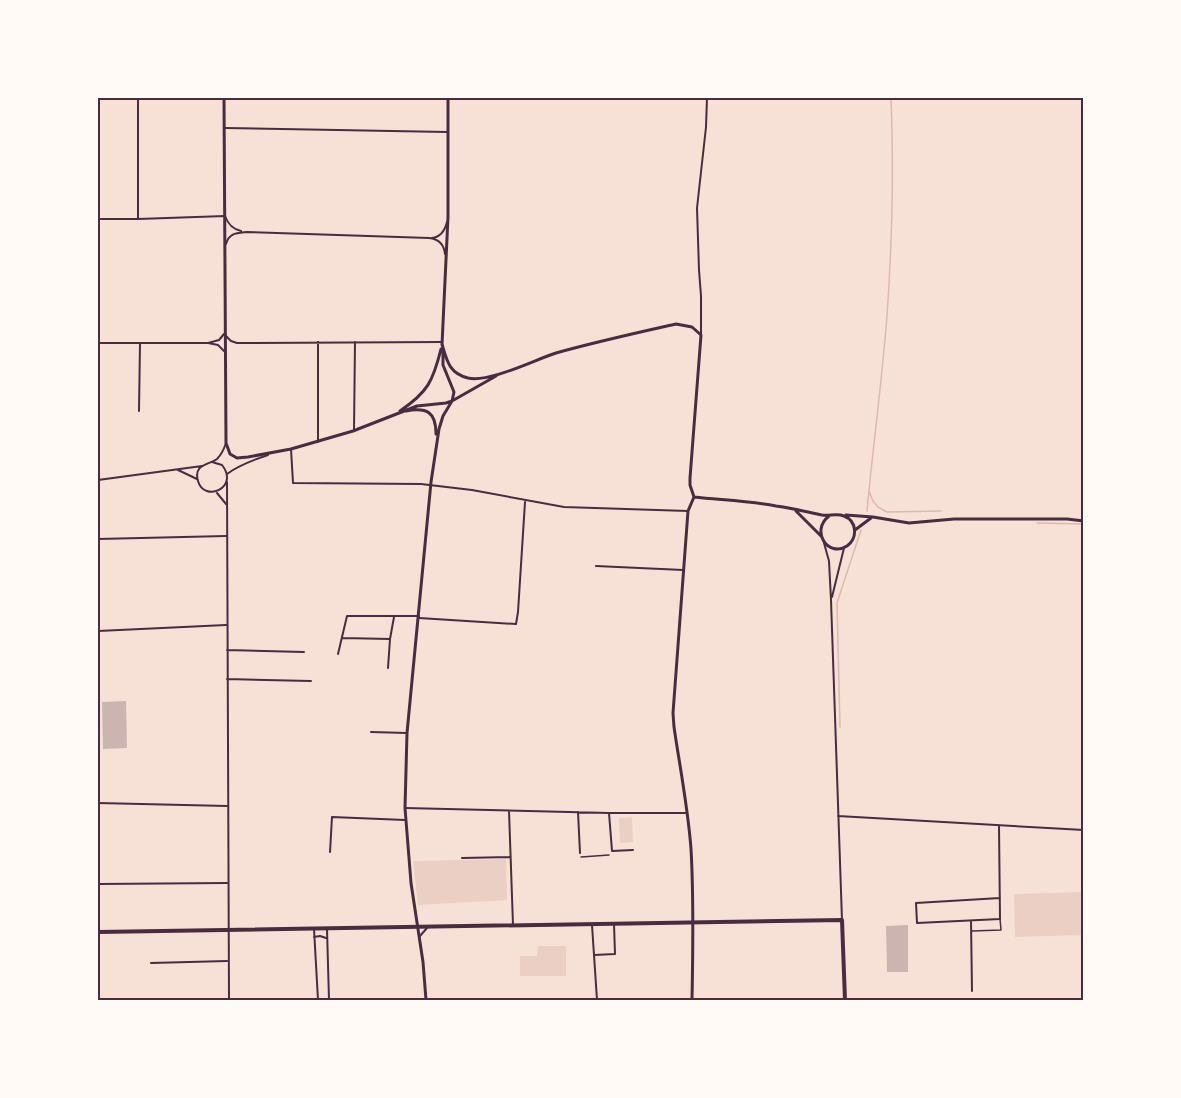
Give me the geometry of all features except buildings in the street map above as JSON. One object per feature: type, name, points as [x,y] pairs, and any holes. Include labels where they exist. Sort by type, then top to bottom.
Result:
[{"type":"main road","points":[[98,933],[842,920],[844,1000]]},
{"type":"street","points":[[138,98],[138,219]]},
{"type":"street","points":[[224,98],[226,443],[230,454],[237,458],[269,454],[318,442],[354,431],[417,406],[452,401],[500,373]]},
{"type":"street","points":[[436,442],[443,416],[452,401],[453,389],[443,366],[442,343],[448,217],[448,98]]},
{"type":"street","points":[[692,1000],[693,888],[687,813],[673,713],[688,511],[694,497],[690,478],[702,304],[697,208],[707,98]]},
{"type":"street","points":[[224,128],[447,132]]},
{"type":"street","points":[[98,219],[225,216]]},
{"type":"street","points":[[225,216],[232,228],[246,232],[429,238],[438,237],[442,233],[448,217]]},
{"type":"street","points":[[225,247],[231,235],[246,232]]},
{"type":"street","points":[[429,238],[438,240],[442,245],[446,262]]},
{"type":"street","points":[[442,343],[448,365],[460,375],[479,379],[554,354],[676,324],[692,327],[701,335]]},
{"type":"street","points":[[225,332],[231,341],[237,343],[442,343]]},
{"type":"street","points":[[208,343],[219,340],[225,332]]},
{"type":"street","points":[[318,342],[318,442]]},
{"type":"street","points":[[354,431],[355,342]]},
{"type":"street","points":[[98,343],[208,343],[222,348],[225,356]]},
{"type":"street","points":[[139,411],[140,343]]},
{"type":"street","points":[[395,414],[417,400],[429,384],[437,365],[442,343]]},
{"type":"street","points":[[395,414],[424,410],[433,416],[436,424],[407,734],[405,808],[411,883],[420,936],[426,1000]]},
{"type":"street","points":[[212,462],[222,453],[226,443]]},
{"type":"street","points":[[291,449],[293,483],[431,484],[564,507],[688,511]]},
{"type":"street","points":[[227,474],[269,454]]},
{"type":"street","points":[[98,480],[202,466],[212,462],[222,465],[227,474],[229,1000]]},
{"type":"street","points":[[202,466],[198,473],[200,486],[208,491],[216,492],[226,504]]},
{"type":"street","points":[[175,469],[198,479]]},
{"type":"street","points":[[216,492],[227,482]]},
{"type":"street","points":[[694,497],[776,506],[829,516],[835,514],[873,517],[909,523],[954,519],[1083,521]]},
{"type":"street","points":[[338,654],[347,616],[419,617],[516,624],[525,501]]},
{"type":"street","points":[[795,510],[821,536]]},
{"type":"street","points":[[831,600],[844,548],[853,539],[855,530],[850,520],[841,515]]},
{"type":"street","points":[[829,516],[820,530],[829,561],[842,920]]},
{"type":"street","points":[[855,530],[873,517]]},
{"type":"street","points":[[98,539],[226,536]]},
{"type":"street","points":[[824,543],[832,548],[844,548]]},
{"type":"street","points":[[596,566],[683,570]]},
{"type":"street","points":[[388,668],[394,616]]},
{"type":"street","points":[[98,631],[227,625]]},
{"type":"street","points":[[342,638],[390,639]]},
{"type":"street","points":[[227,650],[304,652]]},
{"type":"street","points":[[227,679],[311,681]]},
{"type":"street","points":[[371,732],[407,734]]},
{"type":"street","points":[[98,803],[227,806]]},
{"type":"street","points":[[405,808],[687,813]]},
{"type":"street","points":[[509,811],[513,925]]},
{"type":"street","points":[[578,812],[580,853]]},
{"type":"street","points":[[609,813],[612,851],[633,850]]},
{"type":"street","points":[[838,816],[1083,830]]},
{"type":"street","points":[[330,852],[332,817],[406,820]]},
{"type":"street","points":[[999,826],[1000,898],[1000,920],[916,923],[916,903],[1000,898]]},
{"type":"street","points":[[462,858],[511,857]]},
{"type":"street","points":[[98,884],[228,882]]},
{"type":"street","points":[[971,921],[972,991]]},
{"type":"street","points":[[592,924],[597,1000]]},
{"type":"street","points":[[594,955],[615,954],[614,924]]},
{"type":"street","points":[[420,936],[429,927]]},
{"type":"street","points":[[314,929],[318,1000]]},
{"type":"street","points":[[327,929],[330,1000]]},
{"type":"street","points":[[314,937],[326,938]]},
{"type":"street","points":[[152,963],[228,960]]},
{"type":"lane","points":[[971,931],[1000,930],[1000,920]]},
{"type":"path","points":[[580,853],[581,857],[609,855],[612,851]]},
{"type":"shaded area","points":[[632,817],[633,842],[620,843],[619,818]]},
{"type":"shaded area","points":[[506,859],[507,900],[418,905],[413,861]]},
{"type":"shaded area","points":[[1083,892],[1083,935],[1015,937],[1014,894]]},
{"type":"shaded area","points":[[538,946],[566,946],[566,976],[520,976],[520,956],[537,956]]},
{"type":"waterway","points":[[867,511],[889,289],[892,180],[891,98]]},
{"type":"waterway","points":[[869,491],[878,507],[887,512],[941,511]]},
{"type":"waterway","points":[[1037,523],[1084,524]]},
{"type":"waterway","points":[[840,727],[837,603],[861,530]]}]
